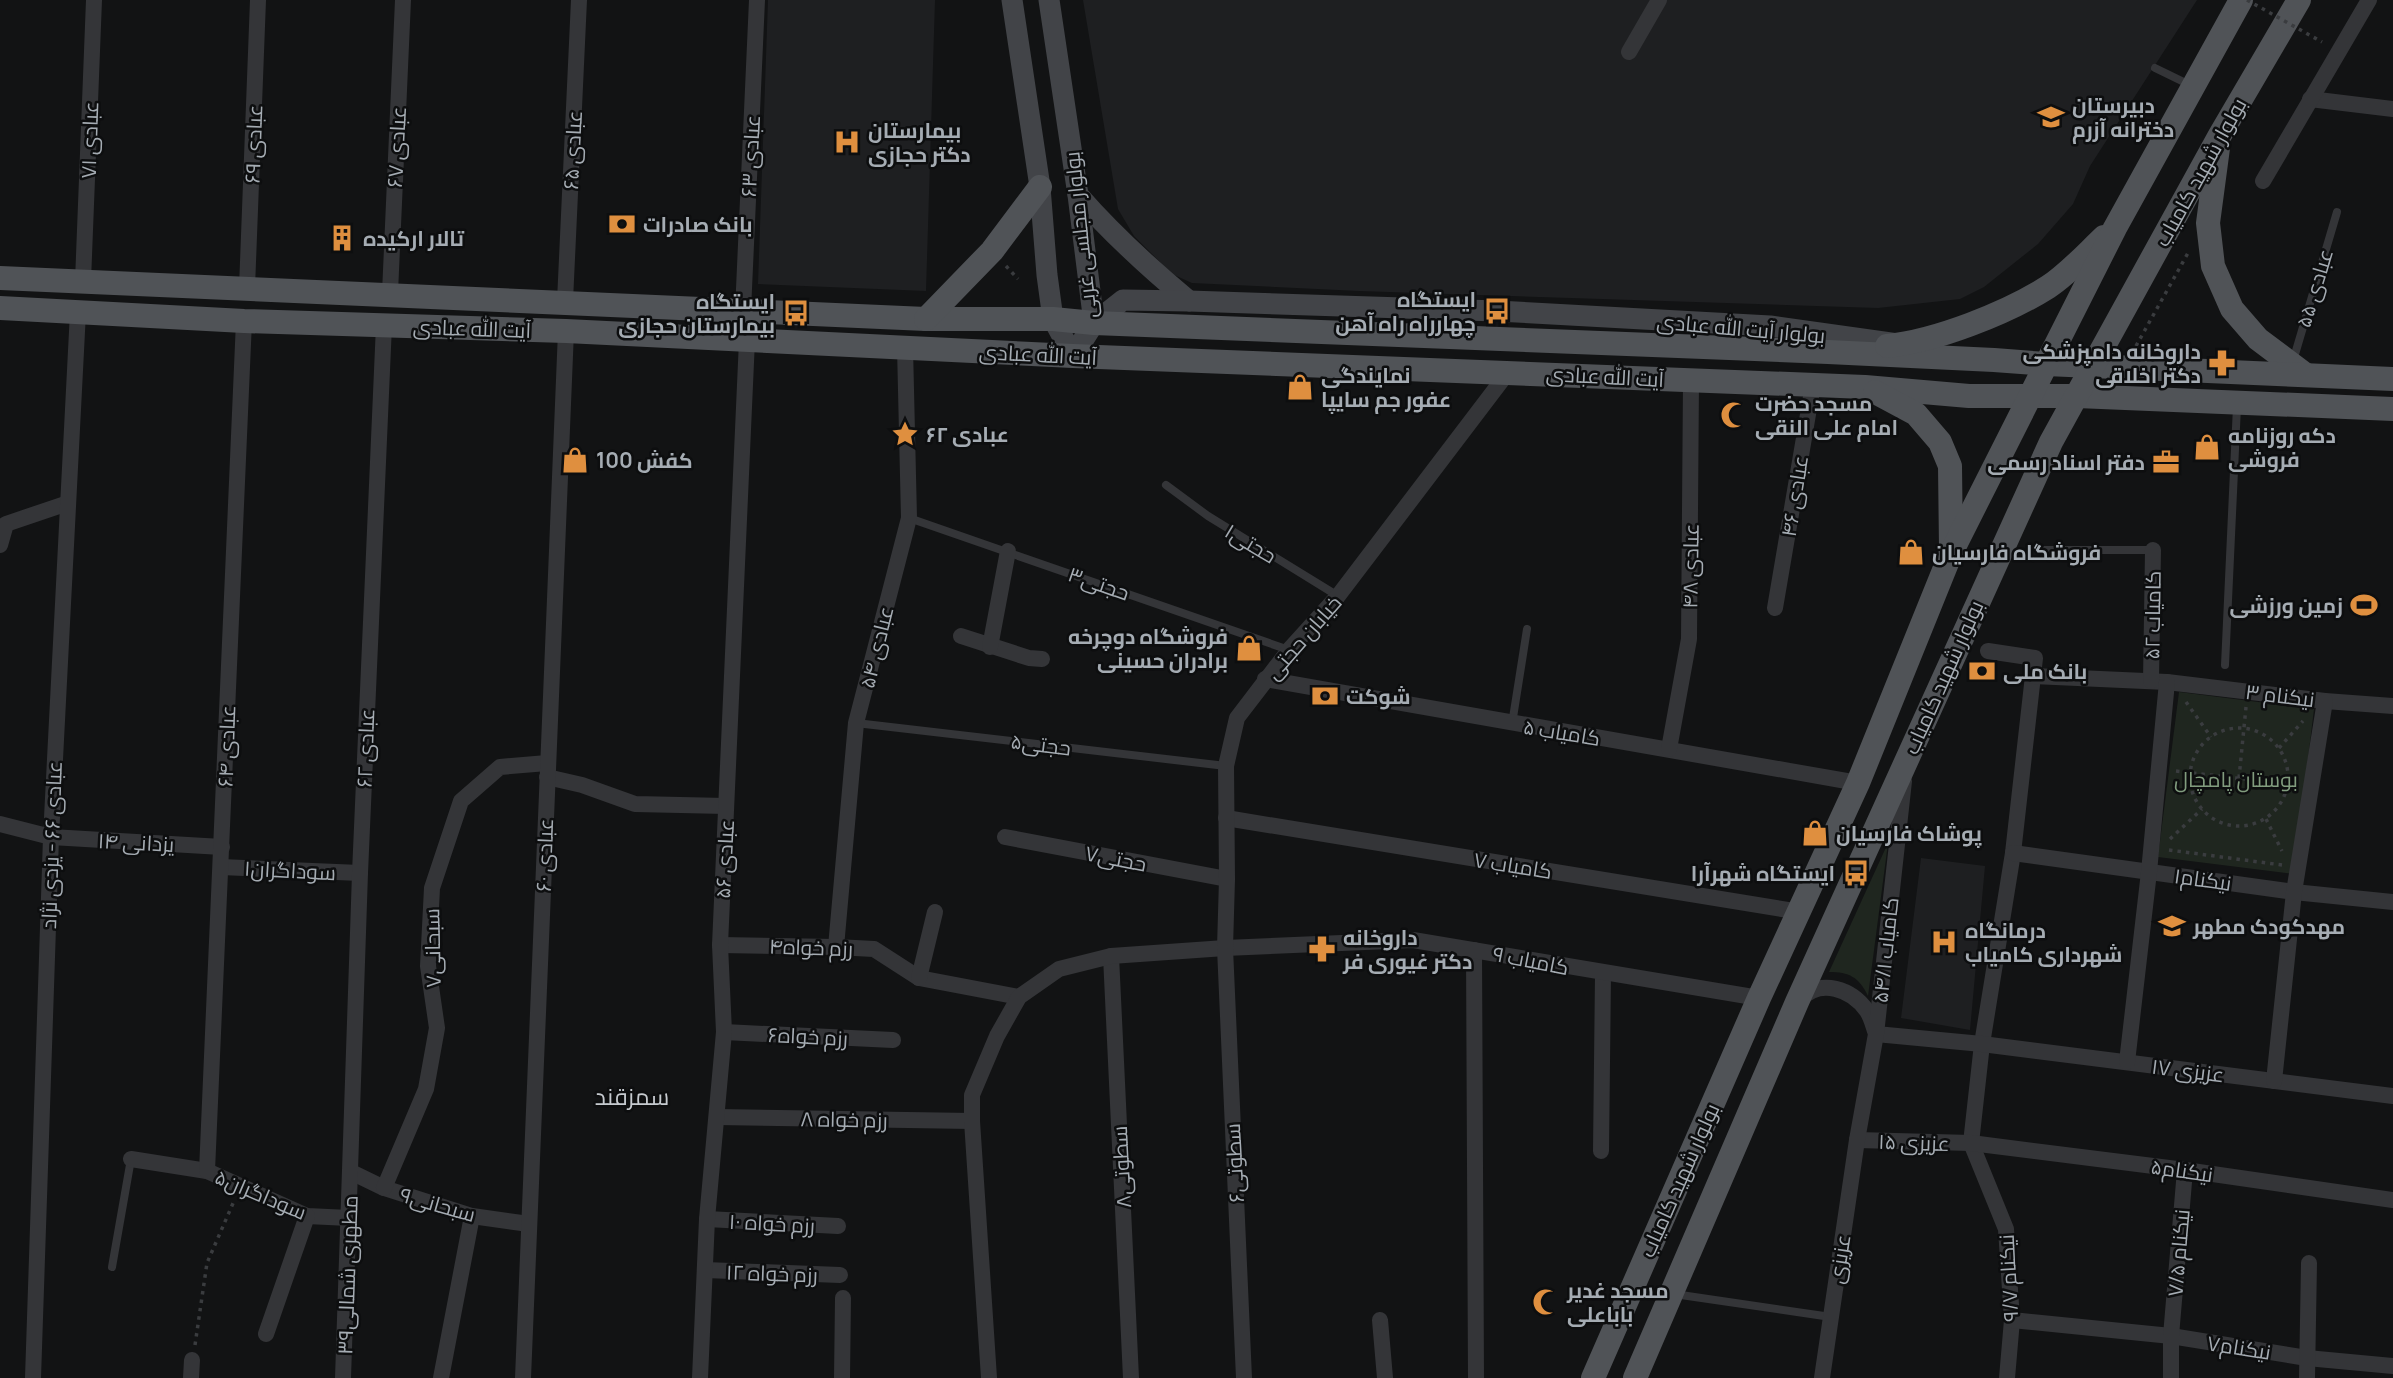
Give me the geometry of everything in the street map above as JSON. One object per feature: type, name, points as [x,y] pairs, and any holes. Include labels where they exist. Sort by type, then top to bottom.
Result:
[{"type":"main road","name":"بولوار مجلسی غربی","points":[[1012,0],[1040,187],[1053,319],[1073,356],[1094,323],[1049,0]]},
{"type":"main road","name":"بولوار شهید کامیاب","points":[[1593,1378],[1759,998],[1858,783],[1951,553],[2115,228],[2241,0]]},
{"type":"main road","name":"بولوار شهید کامیاب","points":[[1634,1378],[1797,1002],[2051,442],[2220,135],[2300,0]]},
{"type":"main road","points":[[2220,135],[2208,223],[2213,266],[2232,309],[2258,339],[2299,370]]},
{"type":"main road","points":[[926,318],[992,251],[1040,187]]},
{"type":"main road","points":[[1078,195],[1110,232],[1189,300]]},
{"type":"main road","points":[[1828,352],[1903,345],[1986,320],[2049,286],[2115,228]]},
{"type":"main road","name":"آیت الله عبادی","points":[[0,278],[390,293],[743,311],[926,318],[1053,319],[1094,323],[1828,352],[2046,364]]},
{"type":"main road","name":"بولوار آیت الله عبادی","points":[[1094,323],[1123,300],[1497,311],[1756,326],[1997,354],[2046,364],[2299,370],[2393,379]]},
{"type":"main road","name":"آیت الله عبادی","points":[[0,308],[244,321],[566,331],[1073,356],[1509,371],[1866,387],[1969,396],[2077,396]]},
{"type":"main road","points":[[1866,387],[1916,414],[1940,442],[1950,466],[1951,553]]},
{"type":"main road","points":[[2077,396],[2393,409]]},
{"type":"street","name":"عبادی ۷۱","points":[[83,281],[94,0]]},
{"type":"street","name":"عبادی ۶۹","points":[[247,288],[258,0]]},
{"type":"street","name":"عبادی ۶۷","points":[[390,293],[403,0]]},
{"type":"street","name":"عبادی ۶۵","points":[[565,301],[579,0]]},
{"type":"street","name":"عبادی ۶۳","points":[[743,311],[757,0]]},
{"type":"street","points":[[1629,52],[1659,0]]},
{"type":"street","points":[[2263,181],[2369,0]]},
{"type":"street","points":[[2310,99],[2393,108]]},
{"type":"street","name":"عبادی ۶۶ - یزدی نژاد","points":[[33,1378],[51,837],[78,312]]},
{"type":"street","name":"عبادی ۶۴","points":[[208,1171],[244,321]]},
{"type":"street","name":"عبادی ۶۲","points":[[351,1172],[360,873],[384,325]]},
{"type":"street","name":"عبادی ۶۰","points":[[523,1378],[566,331]]},
{"type":"street","name":"عبادی ۵۶","points":[[700,1378],[707,1219],[724,1032],[720,945],[747,340]]},
{"type":"street","name":"عبادی ۵۴","points":[[836,947],[856,723],[909,518],[905,348]]},
{"type":"street","name":"خیابان حجتی","points":[[1224,948],[1227,879],[1226,766],[1237,718],[1289,650],[1338,596],[1509,371]]},
{"type":"street","name":"عبادی ۴۸","points":[[1669,750],[1689,639],[1690,381]]},
{"type":"street","name":"عبادی ۴۶","points":[[1775,608],[1813,385]]},
{"type":"street","points":[[0,545],[6,524],[68,503]]},
{"type":"street","name":"کامیاب ۵۲","points":[[2127,1062],[2149,872],[2157,769],[2159,681],[2153,550]]},
{"type":"street","points":[[990,647],[1008,551]]},
{"type":"street","points":[[961,636],[990,647],[1042,659]]},
{"type":"street","points":[[1971,1143],[1982,1044],[2013,853],[2035,658],[1987,651]]},
{"type":"street","name":"نیکنام ۳","points":[[2033,676],[2159,681],[2325,701],[2393,706]]},
{"type":"street","name":"کامیاب ۵","points":[[1265,679],[1858,783]]},
{"type":"street","points":[[2274,1081],[2294,892],[2325,701]]},
{"type":"street","name":"کامیاب ۵۴/۱","points":[[1857,1140],[1876,1034],[1907,758]]},
{"type":"street","name":"سبحانی۷","points":[[384,1188],[426,1089],[437,1028],[428,966],[432,888],[461,801],[500,767],[547,770],[635,804],[726,806]]},
{"type":"street","name":"کامیاب ۷","points":[[1226,818],[1800,912]]},
{"type":"street","name":"یزدانی ۱۴","points":[[0,824],[51,837],[222,847]]},
{"type":"street","name":"حجتی۷","points":[[1005,837],[1227,879]]},
{"type":"street","name":"نیکنام۱","points":[[2013,853],[2294,892],[2393,902]]},
{"type":"street","name":"سوداگران۱","points":[[221,867],[360,873]]},
{"type":"street","points":[[919,978],[935,912]]},
{"type":"street","name":"کامیاب ۹","points":[[1019,998],[1059,969],[1111,956],[1413,940],[1603,974],[1759,998]]},
{"type":"street","name":"رزم خواه۴","points":[[720,945],[873,949],[919,978],[1019,998]]},
{"type":"street","name":"سطوتی۶","points":[[1224,948],[1244,1378]]},
{"type":"street","points":[[1474,950],[1476,1378]]},
{"type":"street","name":"سطوتی۸","points":[[1111,956],[1131,1378]]},
{"type":"street","points":[[1601,1151],[1603,974]]},
{"type":"street","points":[[1797,1002],[1806,993],[1818,988],[1831,987],[1843,991],[1856,998],[1867,1012],[1876,1034]]},
{"type":"street","points":[[989,1378],[972,1095],[997,1036],[1019,998]]},
{"type":"street","name":"رزم خواه۶","points":[[724,1032],[893,1040]]},
{"type":"street","name":"عزیزی ۱۷","points":[[1876,1034],[1982,1044],[2393,1096]]},
{"type":"street","name":"رزم خواه ۸","points":[[717,1117],[972,1121]]},
{"type":"street","name":"عزیزی ۱۵","points":[[1857,1140],[1971,1143]]},
{"type":"street","name":"عزیزی","points":[[1822,1378],[1857,1140]]},
{"type":"street","name":"نیکنام۵","points":[[1971,1143],[2393,1200]]},
{"type":"street","name":"نیکنام ۹/۷","points":[[1971,1143],[2006,1229],[2012,1320],[2007,1378]]},
{"type":"street","name":"سوداگران۵","points":[[131,1159],[208,1171],[307,1216],[349,1219]]},
{"type":"street","name":"نیکنام ۷/۵","points":[[2171,1378],[2171,1336],[2185,1170]]},
{"type":"street","name":"سبحانی۹","points":[[351,1172],[384,1188],[472,1216],[529,1224]]},
{"type":"street","name":"مطهری شمالی۳۹","points":[[343,1378],[351,1172]]},
{"type":"street","points":[[266,1334],[307,1216]]},
{"type":"street","points":[[441,1378],[472,1216]]},
{"type":"street","name":"رزم خواه ۱۰","points":[[707,1219],[838,1226]]},
{"type":"street","points":[[2307,1378],[2309,1262]]},
{"type":"street","name":"رزم خواه ۱۲","points":[[705,1270],[840,1275]]},
{"type":"street","points":[[842,1378],[843,1298]]},
{"type":"street","points":[[1380,1320],[1385,1378]]},
{"type":"street","name":"نیکنام۷","points":[[2012,1320],[2171,1336],[2307,1358],[2393,1366]]},
{"type":"street","points":[[191,1378],[192,1360]]},
{"type":"lane","points":[[2155,68],[2193,86]]},
{"type":"lane","name":"عبادی ۵۵","points":[[2299,370],[2337,212]]},
{"type":"lane","points":[[2225,666],[2238,403]]},
{"type":"lane","name":"حجتی۱","points":[[1166,485],[1208,516],[1338,596]]},
{"type":"lane","name":"حجتی۳","points":[[909,518],[1289,650]]},
{"type":"lane","points":[[2044,550],[2153,550]]},
{"type":"lane","points":[[1512,724],[1527,629]]},
{"type":"lane","name":"حجتی۵","points":[[856,723],[1226,766]]},
{"type":"lane","points":[[112,1267],[131,1159]]},
{"type":"lane","points":[[1671,1294],[1830,1317]]},
{"type":"path","points":[[2247,0],[2322,42]]},
{"type":"path","points":[[2136,346],[2189,252]]},
{"type":"path","points":[[2159,681],[2179,692],[2211,737]]},
{"type":"path","points":[[2239,778],[2248,691]]},
{"type":"path","points":[[2279,748],[2314,709],[2325,701]]},
{"type":"path","points":[[2244,728],[2258,732],[2279,748],[2285,760],[2288,784],[2284,798],[2266,819],[2253,825],[2239,826],[2213,819],[2202,810],[2195,798],[2190,772],[2201,747],[2211,737],[2221,732],[2244,728]]},
{"type":"path","points":[[2157,769],[2310,788]]},
{"type":"path","points":[[2168,841],[2202,810]]},
{"type":"path","points":[[2149,872],[2160,849],[2290,866]]},
{"type":"path","points":[[192,1360],[207,1263],[241,1187]]},
{"type":"shaded area","name":"بیمارستان دکتر حجازی","points":[[768,0],[935,0],[926,291],[758,284]]},
{"type":"shaded area","points":[[1083,0],[2197,0],[2090,166],[2073,204],[2038,244],[1984,287],[1960,299],[1878,308],[1192,283],[1172,274],[1134,236],[1118,209]]},
{"type":"shaded area","name":"درمانگاه شهرداری کامیاب","points":[[1921,858],[1985,866],[1970,1030],[1901,1018]]},
{"type":"green space","name":"بوستان پامچال","points":[[2179,692],[2314,709],[2294,874],[2158,857]]},
{"type":"green space","points":[[1888,843],[1868,996],[1853,977],[1829,972]]},
{"type":"place","name":"دبیرستان دخترانه آزرم","points":[[2051,117]]},
{"type":"place","name":"بیمارستان دکتر حجازی","points":[[847,142]]},
{"type":"place","name":"بانک صادرات","points":[[622,224]]},
{"type":"place","name":"تالار ارکیده","points":[[342,238]]},
{"type":"place","name":"ایستگاه چهارراه راه آهن","points":[[1497,311]]},
{"type":"place","name":"ایستگاه بیمارستان حجازی","points":[[796,313]]},
{"type":"place","name":"داروخانه دامپزشکی دکتر اخلاقی","points":[[2222,363]]},
{"type":"place","name":"نمایندگی عفور جم سایپا","points":[[1300,387]]},
{"type":"place","name":"مسجد حضرت امام علی النقی","points":[[1734,415]]},
{"type":"place","name":"عبادی ۶۲","points":[[905,434]]},
{"type":"place","name":"دکه روزنامه فروشی","points":[[2207,447]]},
{"type":"place","name":"کفش 100","points":[[575,460]]},
{"type":"place","name":"دفتر اسناد رسمی","points":[[2166,462]]},
{"type":"place","name":"فروشگاه فارسیان","points":[[1911,552]]},
{"type":"place","name":"زمین ورزشی","points":[[2364,605]]},
{"type":"place","name":"فروشگاه دوچرخه برادران حسینی","points":[[1249,648]]},
{"type":"place","name":"بانک ملی","points":[[1982,671]]},
{"type":"place","name":"شوكت","points":[[1325,696]]},
{"type":"place","name":"پوشاک فارسیان","points":[[1815,833]]},
{"type":"place","name":"ایستگاه شهرآرا","points":[[1856,873]]},
{"type":"place","name":"مهدکودک مطهر","points":[[2172,926]]},
{"type":"place","name":"درمانگاه شهرداری کامیاب","points":[[1944,942]]},
{"type":"place","name":"داروخانه دکتر غیوری فر","points":[[1322,949]]},
{"type":"place","name":"مسجد غدیر باباعلی","points":[[1546,1302]]},
{"type":"district","name":"سمزقند","points":[[632,1096]]}]
